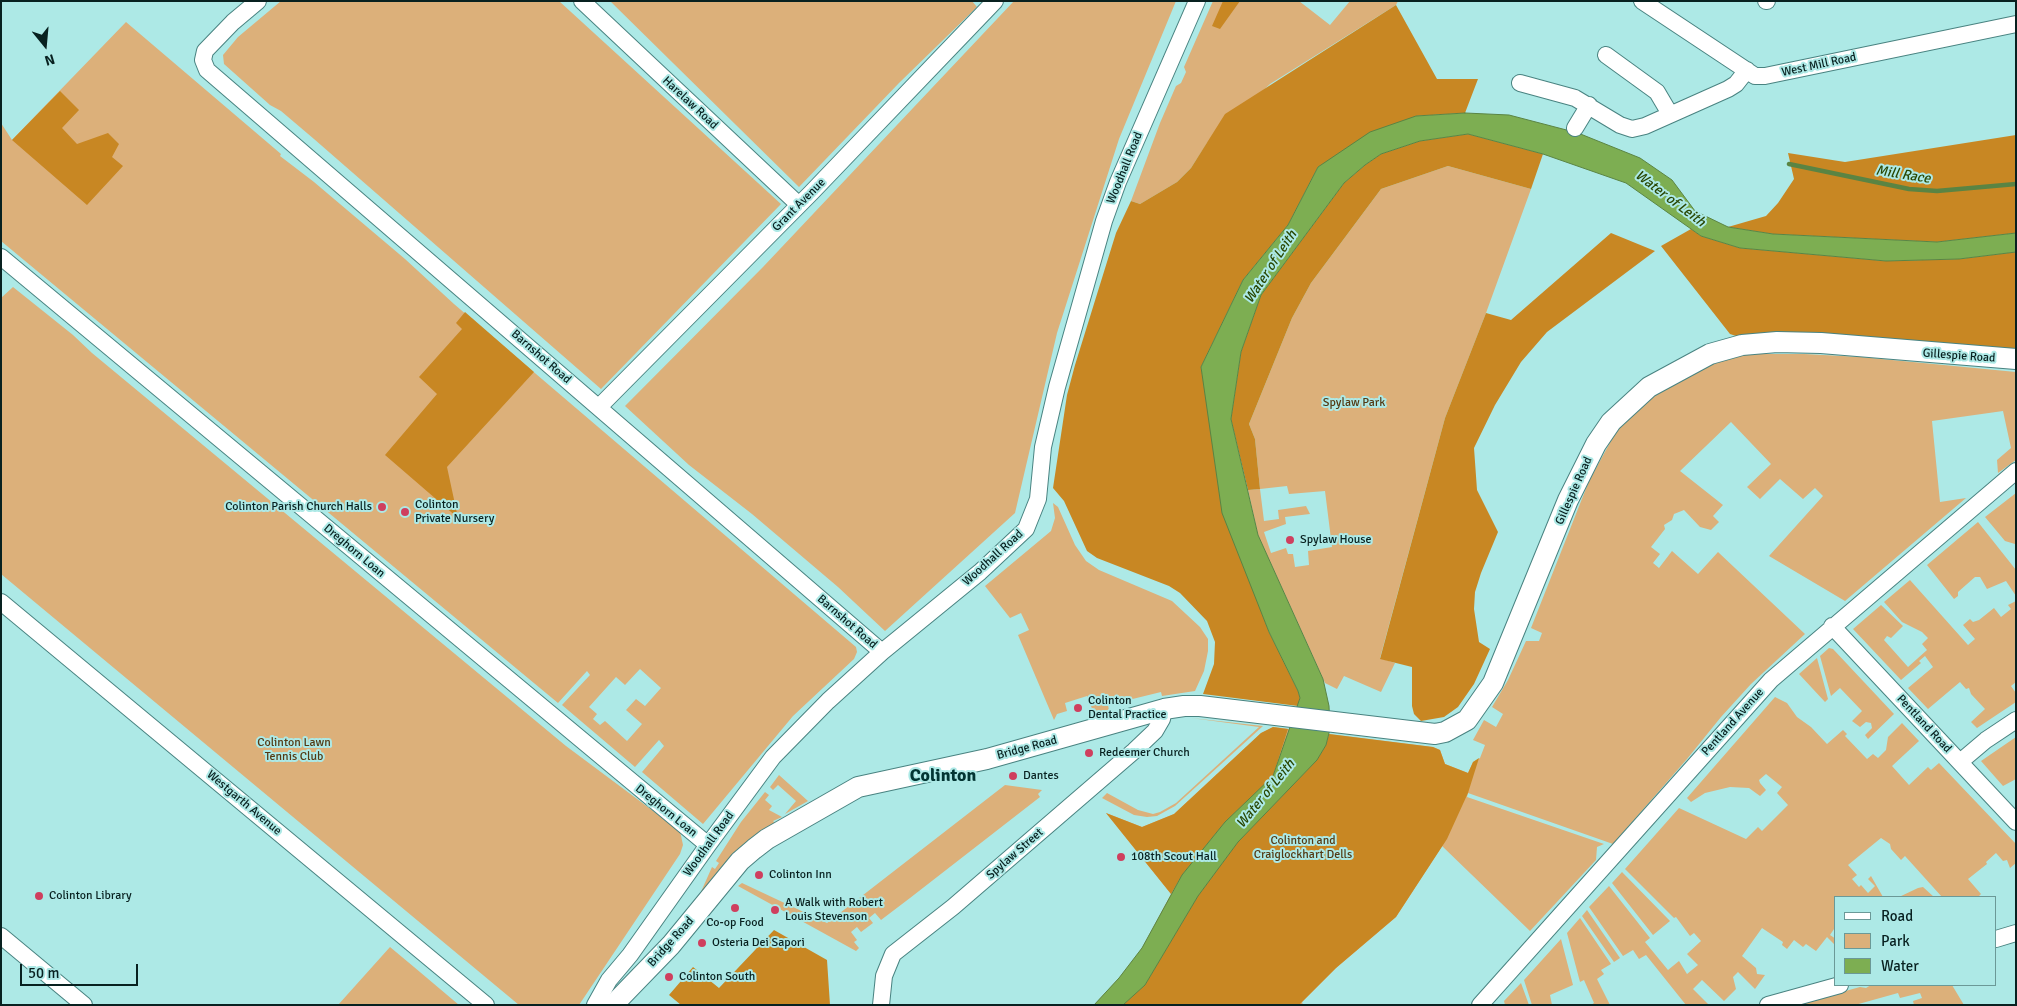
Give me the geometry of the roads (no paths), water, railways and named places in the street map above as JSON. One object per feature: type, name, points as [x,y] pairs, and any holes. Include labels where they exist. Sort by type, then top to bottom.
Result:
[{"type":"main road","name":"Gillespie Road","points":[[1456,727],[1470,718],[1493,683],[1568,500],[1596,444],[1612,422],[1649,387],[1710,354],[1742,345],[1777,342],[1821,343],[2016,359]]},
{"type":"main road","name":"Bridge Road","points":[[613,1005],[671,944],[740,861],[767,839],[858,787],[987,759],[1164,709],[1192,706],[1422,732],[1442,733],[1456,727]]},
{"type":"street","name":"Barnshot Road","points":[[258,1],[233,22],[205,51],[203,60],[207,70],[882,652]]},
{"type":"street","name":"Harelaw Road","points":[[582,1],[798,205]]},
{"type":"street","name":"Grant Avenue","points":[[600,407],[995,1]]},
{"type":"street","name":"Woodhall Road","points":[[595,1005],[609,980],[630,955],[773,757],[828,701],[882,652],[993,560],[1026,528],[1032,518],[1038,499],[1043,447],[1057,387],[1104,221],[1118,182],[1197,1]]},
{"type":"street","name":"West Mill Road","points":[[1642,1],[1755,76],[1765,76],[2016,24]]},
{"type":"street","points":[[1606,55],[1658,92],[1670,114]]},
{"type":"street","points":[[1520,82],[1575,98],[1620,124],[1632,128],[1645,126],[1728,89],[1736,84],[1747,70]]},
{"type":"street","points":[[1575,128],[1589,105]]},
{"type":"street","name":"Dreghorn Loan","points":[[4,265],[708,845]]},
{"type":"street","name":"Pentland Avenue","points":[[1480,1005],[1758,693],[1832,626],[2016,471]]},
{"type":"street","name":"Westgarth Avenue","points":[[1,602],[486,1005]]},
{"type":"street","name":"Pentland Road","points":[[1832,626],[2016,822]]},
{"type":"street","name":"Spylaw Street","points":[[881,1005],[884,976],[893,954],[953,907],[1134,751],[1154,731],[1162,719],[1164,709]]},
{"type":"street","points":[[1960,762],[1986,740],[2016,720]]},
{"type":"street","points":[[1997,939],[2016,932]]},
{"type":"street","points":[[1,936],[84,1005]]},
{"type":"street","points":[[630,955],[630,966],[639,978]]},
{"type":"street","points":[[1768,1005],[1836,986]]},
{"type":"water","name":"Water of Leith","points":[[1465,113],[1509,115],[1578,133],[1640,158],[1672,180],[1695,211],[1728,227],[1773,234],[1937,242],[2016,233],[2016,252],[1959,259],[1886,261],[1740,248],[1701,236],[1626,183],[1543,154],[1468,134],[1420,141],[1381,154],[1365,165],[1344,183],[1261,295],[1241,352],[1231,419],[1258,535],[1323,679],[1329,706],[1330,729],[1326,745],[1317,760],[1238,842],[1198,896],[1145,985],[1123,1005],[1094,1005],[1119,978],[1142,948],[1182,875],[1225,822],[1273,776],[1300,698],[1269,632],[1222,513],[1201,367],[1243,280],[1288,225],[1318,167],[1370,132],[1416,116]]},
{"type":"waterway","name":"Mill Race","points":[[1789,164],[1909,189],[1937,191],[2016,184]]},
{"type":"place","name":"Colinton Parish Church Halls","points":[[382,507]]},
{"type":"place","name":"Colinton Private Nursery","points":[[405,512]]},
{"type":"place","name":"Spylaw House","points":[[1290,540]]},
{"type":"place","name":"Colinton Dental Practice","points":[[1078,708]]},
{"type":"place","name":"Redeemer Church","points":[[1089,753]]},
{"type":"place","name":"Dantes","points":[[1013,776]]},
{"type":"place","name":"108th Scout Hall","points":[[1121,857]]},
{"type":"place","name":"Colinton Inn","points":[[759,875]]},
{"type":"place","name":"Colinton Library","points":[[39,896]]},
{"type":"place","name":"Co-op Food","points":[[735,908]]},
{"type":"place","name":"A Walk with Robert Louis Stevenson","points":[[775,910]]},
{"type":"place","name":"Osteria Dei Sapori","points":[[702,943]]},
{"type":"place","name":"Colinton South","points":[[669,977]]},
{"type":"district","name":"Colinton","points":[[943,776]]},
{"type":"park label","name":"Spylaw Park","points":[[1354,403]]},
{"type":"park label","name":"Colinton Lawn Tennis Club","points":[[294,750]]},
{"type":"park label","name":"Colinton and Craiglockhart Dells","points":[[1303,848]]}]
